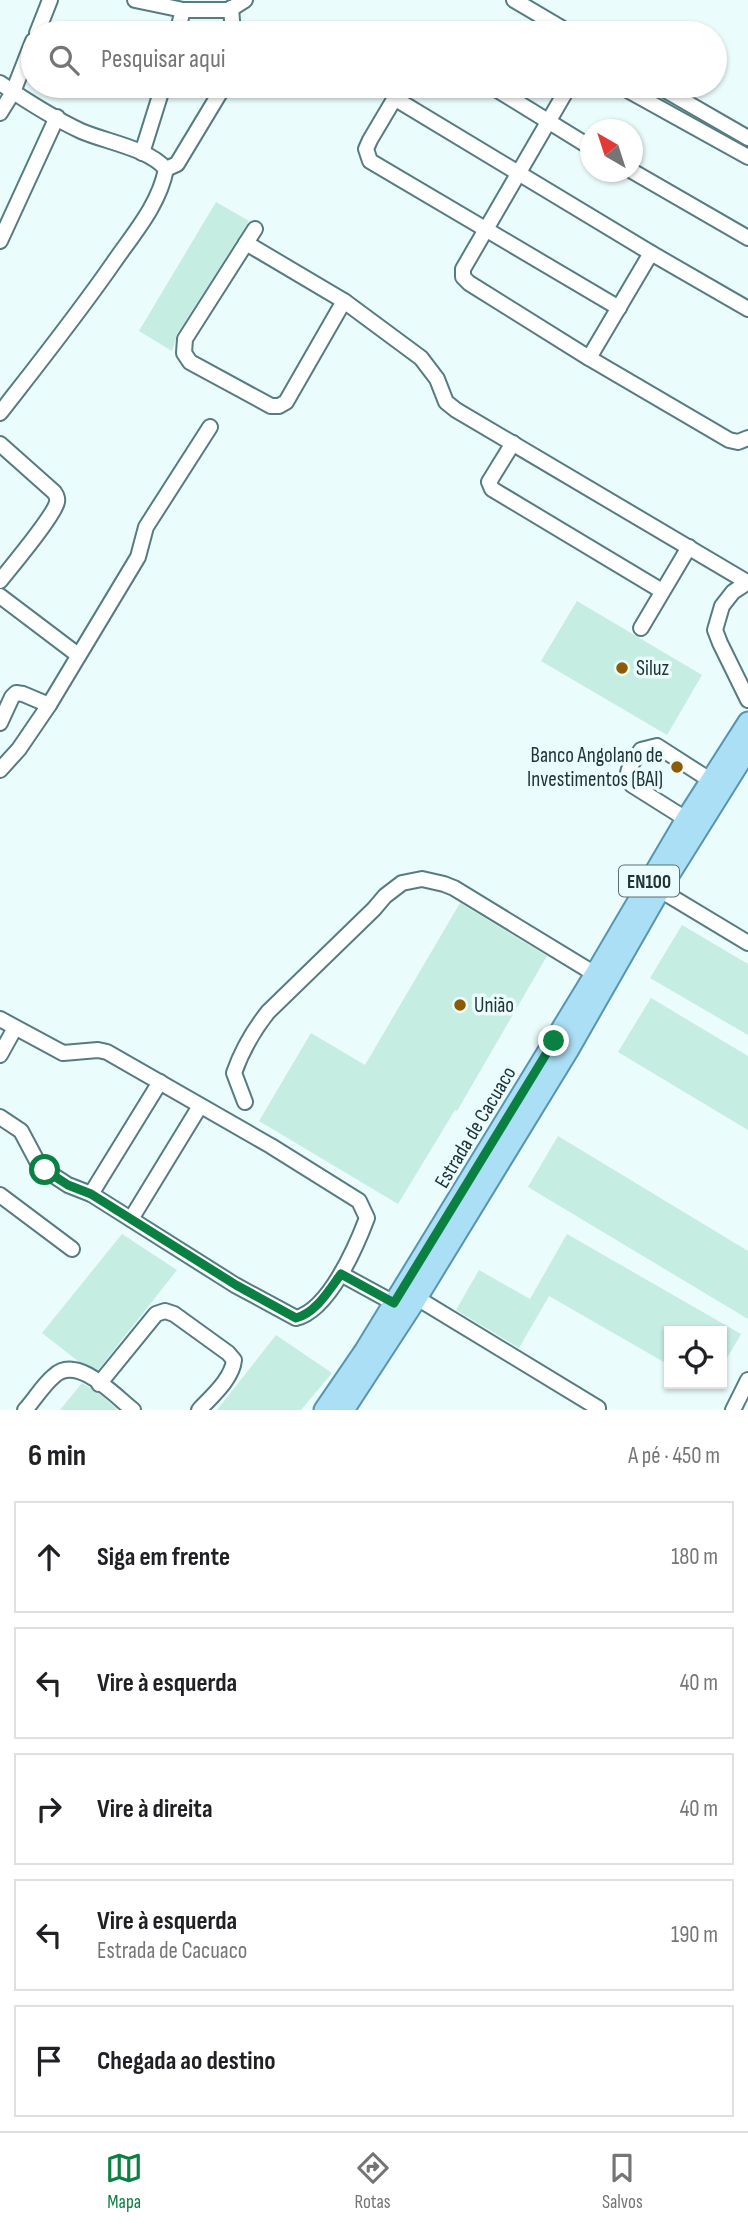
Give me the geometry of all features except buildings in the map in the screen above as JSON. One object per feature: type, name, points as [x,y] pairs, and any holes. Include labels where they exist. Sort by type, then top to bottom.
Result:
[{"type":"main road","name":"Estrada de Cacuaco","points":[[324,1410],[394,1303],[595,974],[686,819],[748,722]]},
{"type":"main road","name":"Estrada de Cacuaco","points":[[344,1410],[418,1298],[568,1051],[660,890],[748,749]]},
{"type":"street","points":[[42,21],[50,0]]},
{"type":"street","points":[[135,0],[183,10],[229,6],[244,0]]},
{"type":"street","points":[[514,0],[549,21]]},
{"type":"street","points":[[180,21],[183,10]]},
{"type":"street","points":[[0,113],[21,72]]},
{"type":"street","points":[[0,83],[21,97]]},
{"type":"street","points":[[24,98],[80,130],[159,161],[166,169]]},
{"type":"street","points":[[142,153],[159,98]]},
{"type":"street","points":[[166,169],[177,164],[216,98]]},
{"type":"street","points":[[395,98],[366,149],[370,160],[619,308]]},
{"type":"street","points":[[407,98],[520,173],[650,253],[748,309]]},
{"type":"street","points":[[509,98],[580,141]]},
{"type":"street","points":[[562,98],[463,269],[463,277],[589,358],[729,440],[738,442],[748,438]]},
{"type":"street","points":[[642,98],[748,157]]},
{"type":"street","points":[[680,98],[748,138]]},
{"type":"street","points":[[0,241],[57,117]]},
{"type":"street","points":[[0,413],[49,351],[146,216],[162,188],[166,169]]},
{"type":"street","points":[[643,177],[748,238]]},
{"type":"street","points":[[255,229],[185,339],[184,353],[190,362],[271,406],[279,406],[286,402],[344,301]]},
{"type":"street","points":[[246,243],[344,301],[421,358],[437,379],[446,402],[456,410],[747,582],[733,592],[722,606],[715,630],[748,700]]},
{"type":"street","points":[[589,358],[650,253]]},
{"type":"street","points":[[0,770],[19,749],[49,705],[138,557],[146,527],[210,427]]},
{"type":"street","points":[[513,443],[489,482],[492,489],[662,591]]},
{"type":"street","points":[[0,444],[57,496],[57,502],[43,526],[0,582]]},
{"type":"street","points":[[641,628],[689,547]]},
{"type":"street","points":[[0,596],[78,655]]},
{"type":"street","points":[[0,723],[16,694],[23,694],[49,705]]},
{"type":"street","points":[[686,819],[627,780],[626,773],[641,750],[657,746],[710,780]]},
{"type":"street","points":[[245,1102],[234,1073],[244,1047],[256,1027],[385,896],[402,883],[422,879],[454,888],[595,974]]},
{"type":"street","points":[[660,890],[748,943]]},
{"type":"street","points":[[0,1018],[63,1053],[99,1050],[107,1052],[271,1146],[359,1201],[367,1218],[341,1274],[315,1306],[302,1317],[296,1318],[236,1285],[91,1194],[68,1185],[45,1170],[38,1163],[21,1131],[0,1117]]},
{"type":"street","points":[[0,1055],[15,1028]]},
{"type":"street","points":[[91,1194],[160,1082]]},
{"type":"street","points":[[131,1219],[201,1106]]},
{"type":"street","points":[[0,1195],[72,1249]]},
{"type":"street","points":[[341,1274],[394,1303]]},
{"type":"street","points":[[418,1298],[598,1408]]},
{"type":"street","points":[[99,1384],[156,1314],[165,1311],[174,1314],[234,1360],[229,1376],[199,1410]]},
{"type":"street","points":[[25,1410],[54,1375],[73,1368],[133,1410]]},
{"type":"street","points":[[733,1410],[748,1380]]},
{"type":"place","name":"Siluz","points":[[622,668]]},
{"type":"place","name":"Banco Angolano de Investimentos (BAI)","points":[[677,767]]},
{"type":"place","name":"União","points":[[460,1005]]},
{"type":"route","points":[[45,1170],[68,1185],[91,1194],[236,1285],[296,1318],[302,1317],[315,1306],[341,1274],[394,1303],[554,1041]]}]
